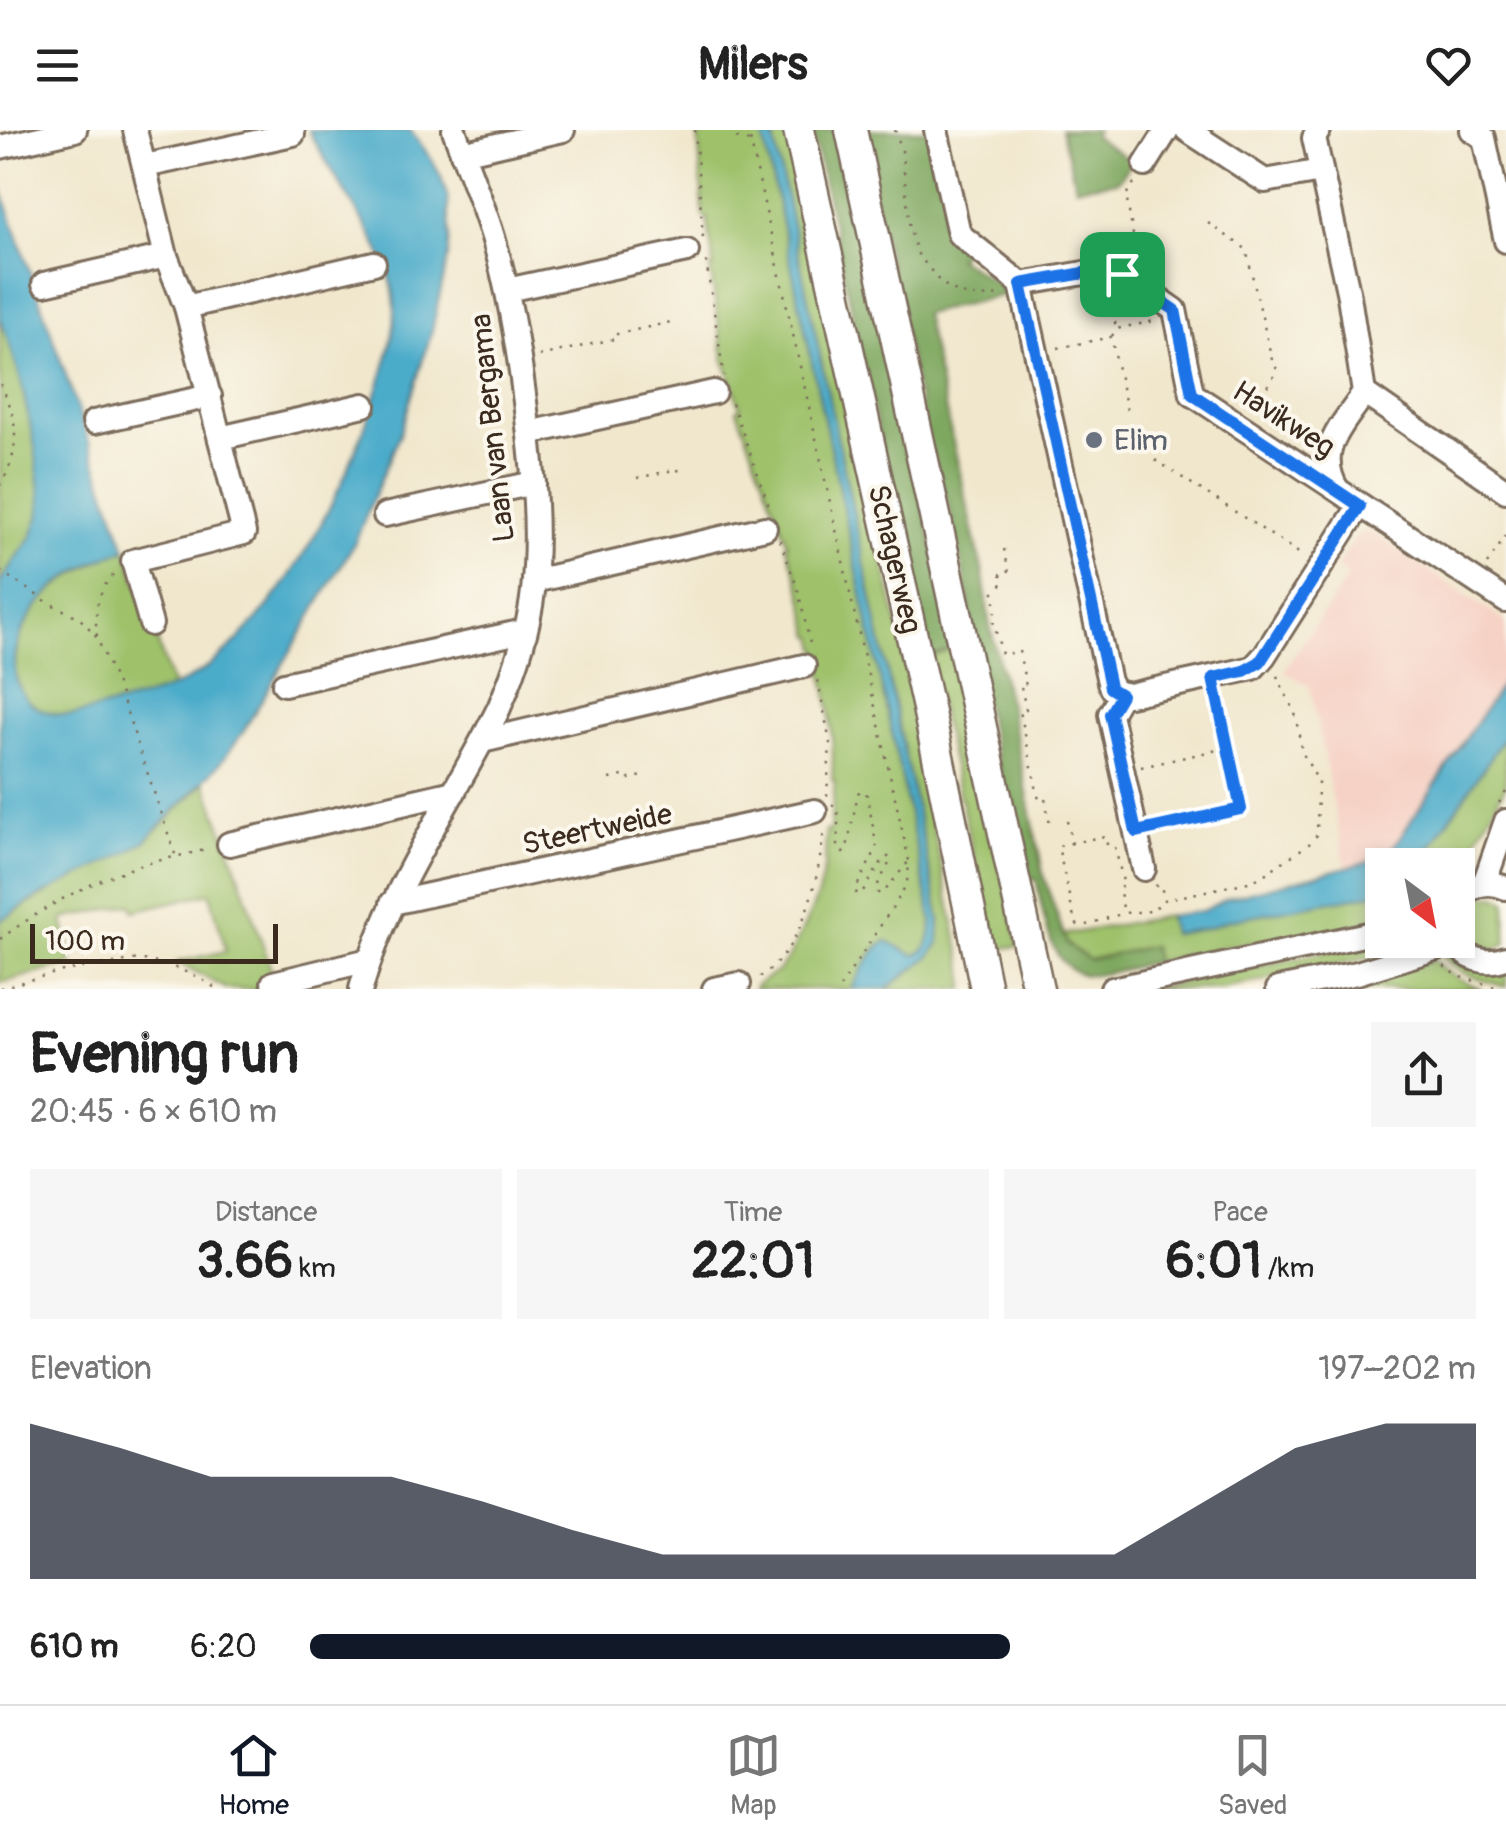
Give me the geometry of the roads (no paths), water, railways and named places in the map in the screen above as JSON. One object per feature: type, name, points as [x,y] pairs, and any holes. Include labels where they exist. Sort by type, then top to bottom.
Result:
[{"type":"main road","name":"Schagerweg","points":[[799,130],[928,708],[986,989]]},
{"type":"main road","name":"Schagerweg","points":[[851,130],[1038,989]]},
{"type":"street","points":[[0,147],[75,130]]},
{"type":"street","points":[[135,130],[166,256],[186,307],[244,533],[133,561],[152,624]]},
{"type":"street","name":"Laan van Bergama","points":[[361,989],[392,903],[508,686],[534,580],[534,483],[507,290],[454,130]]},
{"type":"street","points":[[462,153],[563,130]]},
{"type":"street","points":[[936,130],[959,234],[1021,289],[1110,688],[1121,695],[1253,668],[1360,506]]},
{"type":"street","points":[[1145,165],[1168,130]]},
{"type":"street","points":[[1188,130],[1265,181],[1321,171]]},
{"type":"street","points":[[1319,130],[1314,138],[1364,393],[1328,448],[1328,470],[1337,489]]},
{"type":"street","points":[[1472,130],[1484,138],[1506,241]]},
{"type":"street","points":[[145,166],[293,134]]},
{"type":"street","points":[[507,290],[687,250]]},
{"type":"street","points":[[44,284],[166,256]]},
{"type":"street","points":[[186,307],[374,263]]},
{"type":"street","name":"Havikweg","points":[[1021,289],[1112,272],[1175,310],[1192,394],[1506,601]]},
{"type":"street","points":[[529,434],[723,389]]},
{"type":"street","points":[[1364,393],[1502,480]]},
{"type":"street","points":[[94,422],[210,396]]},
{"type":"street","points":[[220,438],[364,405]]},
{"type":"street","points":[[385,515],[534,483]]},
{"type":"street","points":[[534,580],[772,526]]},
{"type":"street","points":[[284,684],[524,631]]},
{"type":"street","points":[[482,741],[811,664]]},
{"type":"street","points":[[1121,695],[1110,714],[1122,771],[1129,840],[1144,869]]},
{"type":"street","points":[[229,844],[454,792]]},
{"type":"street","name":"Steertweide","points":[[392,903],[822,813]]},
{"type":"street","points":[[1495,886],[1506,821]]},
{"type":"street","points":[[1112,989],[1365,936]]},
{"type":"street","points":[[1278,989],[1357,973],[1404,958]]},
{"type":"street","points":[[1472,958],[1505,961]]},
{"type":"street","points":[[273,983],[369,960]]},
{"type":"street","points":[[714,989],[739,984]]},
{"type":"water","points":[[308,130],[410,130],[442,179],[448,199],[448,258],[432,330],[400,434],[355,542],[243,732],[219,765],[146,840],[0,921],[0,582],[32,536],[41,500],[19,373],[0,317],[0,185],[126,549],[87,566],[52,591],[33,612],[18,644],[16,677],[30,703],[45,711],[75,715],[174,687],[230,648],[280,590],[302,557],[355,452],[390,349],[394,297],[378,248]]},
{"type":"water","points":[[762,130],[772,130],[940,920],[939,943],[929,957],[886,989],[851,989],[871,956],[887,941],[914,955],[924,950],[931,937],[932,920]]},
{"type":"water","points":[[1506,678],[1506,735],[1430,848],[1392,848]]},
{"type":"water","points":[[1365,862],[1365,895],[1172,934],[1168,916],[1202,911],[1228,898]]},
{"type":"place","name":"Elim","points":[[1094,440]]}]
